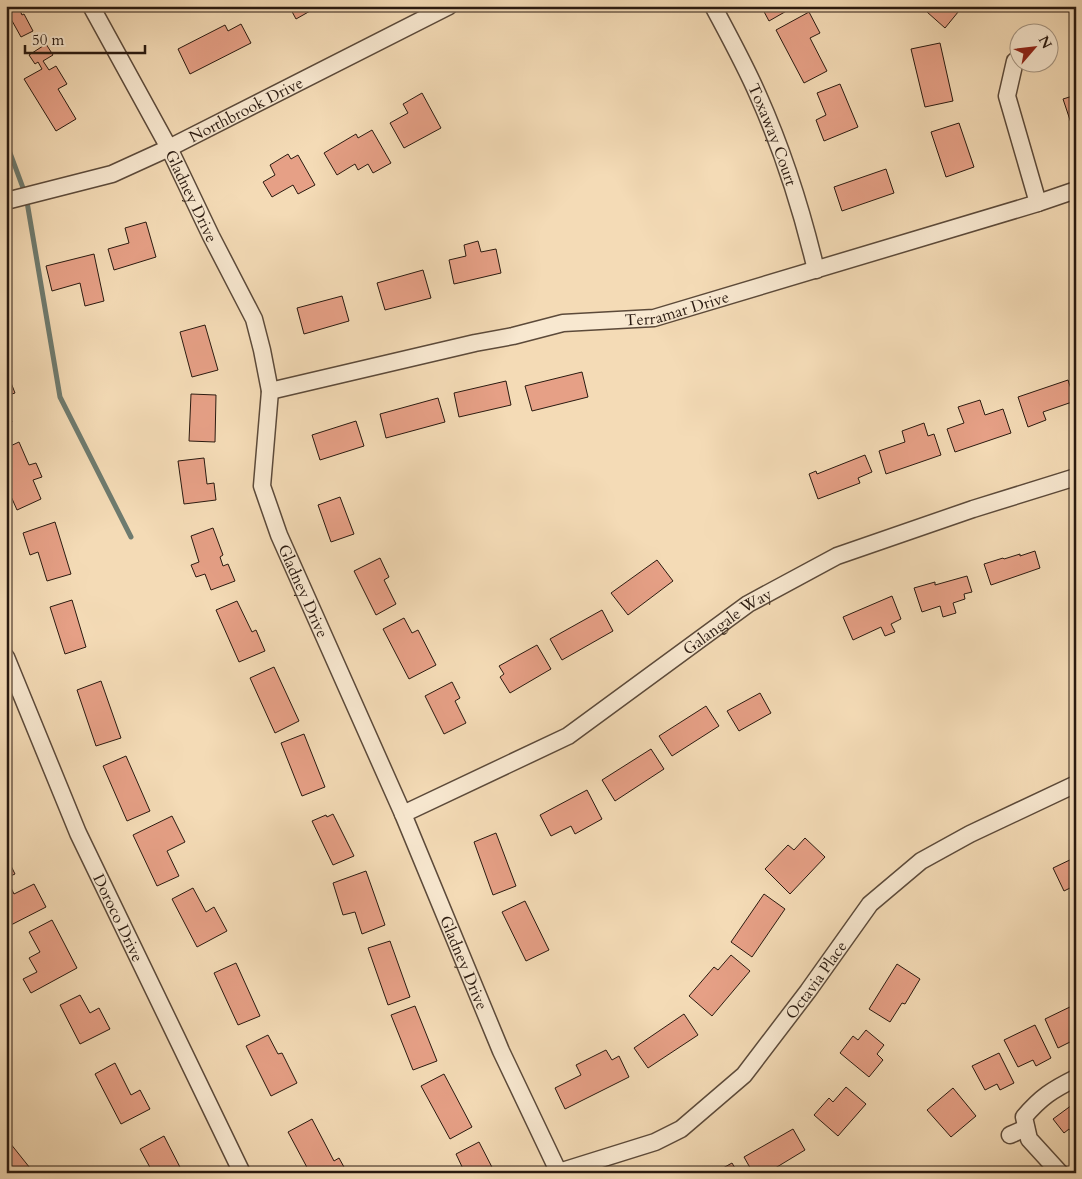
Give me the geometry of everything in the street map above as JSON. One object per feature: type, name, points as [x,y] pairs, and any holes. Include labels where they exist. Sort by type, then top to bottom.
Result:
[{"type":"street","name":"Gladney Drive","points":[[90,6],[169,148],[210,236],[254,319],[270,390],[262,486],[279,535],[402,814],[501,1051],[559,1173]]},
{"type":"street","name":"Northbrook Drive","points":[[6,201],[112,174],[169,148],[449,6]]},
{"type":"street","name":"Toxaway Court","points":[[713,6],[744,64],[762,105],[807,232],[816,270]]},
{"type":"street","points":[[1013,72],[1007,96],[1038,203]]},
{"type":"street","name":"Terramar Drive","points":[[270,390],[513,336],[562,323],[654,318],[1076,190]]},
{"type":"street","name":"Galangale Way","points":[[402,814],[568,736],[748,604],[837,556],[973,509],[1076,477]]},
{"type":"street","name":"Doroco Drive","points":[[6,657],[10,677],[78,833],[242,1173]]},
{"type":"street","name":"Octavia Place","points":[[559,1173],[655,1142],[681,1129],[744,1075],[808,991],[870,904],[921,861],[970,834],[1076,784]]},
{"type":"street","points":[[1060,1173],[1029,1139],[1024,1117],[1038,1101],[1058,1087],[1076,1078]]},
{"type":"street","points":[[1010,1135],[1026,1128]]},
{"type":"building","points":[[6,6],[18,6],[33,31],[21,37],[11,19],[6,22]]},
{"type":"building","points":[[289,6],[319,6],[296,19]]},
{"type":"building","points":[[761,6],[789,6],[790,9],[769,21]]},
{"type":"building","points":[[932,6],[963,6],[945,28],[927,12]]},
{"type":"building","points":[[809,12],[820,33],[810,38],[827,71],[804,83],[776,30]]},
{"type":"building","points":[[241,24],[251,43],[190,74],[178,49],[225,25],[228,31]]},
{"type":"building","points":[[940,43],[953,101],[925,107],[911,49]]},
{"type":"building","points":[[46,44],[53,55],[43,61],[49,70],[56,66],[67,84],[58,89],[76,119],[56,131],[24,79],[42,69],[38,62],[35,64],[29,55]]},
{"type":"building","points":[[840,84],[858,127],[824,141],[816,120],[826,115],[817,93]]},
{"type":"building","points":[[422,93],[441,128],[404,148],[390,123],[408,113],[403,104]]},
{"type":"building","points":[[1076,95],[1076,121],[1071,123],[1063,99]]},
{"type":"building","points":[[959,123],[974,167],[946,177],[931,132]]},
{"type":"building","points":[[372,130],[391,163],[373,173],[368,164],[358,170],[355,164],[337,175],[324,153],[356,134],[358,138]]},
{"type":"building","points":[[288,154],[291,159],[298,155],[315,185],[298,194],[293,185],[272,197],[263,182],[275,175],[270,165]]},
{"type":"building","points":[[886,169],[894,193],[842,211],[834,187]]},
{"type":"building","points":[[146,222],[156,257],[114,270],[108,249],[129,243],[125,228]]},
{"type":"building","points":[[478,241],[481,252],[496,249],[501,273],[454,284],[449,260],[466,256],[464,245]]},
{"type":"building","points":[[94,254],[104,301],[85,306],[80,283],[52,291],[46,266]]},
{"type":"building","points":[[423,270],[431,298],[385,310],[377,283]]},
{"type":"building","points":[[342,296],[349,321],[304,334],[297,308]]},
{"type":"building","points":[[205,325],[218,370],[192,377],[180,332]]},
{"type":"building","points":[[6,370],[15,393],[6,396]]},
{"type":"building","points":[[582,372],[588,397],[532,411],[525,386]]},
{"type":"building","points":[[1068,380],[1075,401],[1043,412],[1046,420],[1028,427],[1018,397]]},
{"type":"building","points":[[506,381],[511,405],[459,417],[454,393]]},
{"type":"building","points":[[191,394],[216,395],[215,442],[189,441]]},
{"type":"building","points":[[438,398],[445,422],[386,438],[380,414]]},
{"type":"building","points":[[980,400],[985,415],[1003,409],[1011,433],[955,452],[947,429],[964,423],[958,407]]},
{"type":"building","points":[[6,406],[12,422],[6,424]]},
{"type":"building","points":[[356,421],[364,446],[320,460],[312,435]]},
{"type":"building","points":[[924,423],[928,436],[934,434],[941,455],[886,474],[879,451],[905,442],[902,431]]},
{"type":"building","points":[[19,442],[29,465],[36,463],[42,477],[33,480],[41,499],[17,510],[6,485],[6,448]]},
{"type":"building","points":[[865,455],[872,472],[858,478],[860,483],[818,499],[809,474],[816,471],[817,474]]},
{"type":"building","points":[[204,458],[207,484],[214,483],[216,500],[184,504],[178,461]]},
{"type":"building","points":[[340,497],[354,534],[331,542],[318,505]]},
{"type":"building","points":[[55,522],[71,574],[47,581],[38,552],[30,555],[23,533]]},
{"type":"building","points":[[213,528],[223,555],[220,557],[223,566],[228,564],[235,581],[211,590],[205,574],[196,577],[191,565],[199,562],[191,536]]},
{"type":"building","points":[[1035,551],[1040,568],[991,585],[984,564]]},
{"type":"building","points":[[380,558],[389,577],[384,580],[396,604],[376,615],[354,571]]},
{"type":"building","points":[[657,560],[673,581],[628,615],[611,593]]},
{"type":"building","points":[[967,576],[972,592],[964,594],[965,599],[953,603],[956,613],[943,617],[940,606],[922,612],[914,588],[935,582],[935,585]]},
{"type":"building","points":[[892,596],[901,619],[891,624],[895,632],[885,636],[881,627],[853,640],[843,617]]},
{"type":"building","points":[[72,600],[86,647],[65,654],[50,607]]},
{"type":"building","points":[[237,601],[252,632],[256,630],[265,651],[239,662],[216,610]]},
{"type":"building","points":[[602,610],[613,631],[562,660],[550,639]]},
{"type":"building","points":[[404,618],[412,633],[418,630],[436,665],[409,679],[383,629]]},
{"type":"building","points":[[537,645],[551,669],[510,693],[500,677],[504,674],[499,666]]},
{"type":"building","points":[[274,667],[299,721],[275,733],[250,678]]},
{"type":"building","points":[[101,681],[121,738],[96,746],[77,690]]},
{"type":"building","points":[[452,682],[460,698],[455,701],[466,723],[444,734],[425,696]]},
{"type":"building","points":[[760,693],[771,713],[739,731],[727,711]]},
{"type":"building","points":[[706,706],[719,726],[672,756],[659,736]]},
{"type":"building","points":[[304,734],[325,787],[302,796],[281,743]]},
{"type":"building","points":[[651,749],[664,769],[615,801],[602,780]]},
{"type":"building","points":[[126,756],[150,811],[127,821],[103,766]]},
{"type":"building","points":[[587,790],[602,819],[575,834],[571,826],[551,836],[540,815]]},
{"type":"building","points":[[333,814],[354,856],[333,865],[312,821]]},
{"type":"building","points":[[172,816],[185,842],[167,851],[179,876],[157,886],[133,835]]},
{"type":"building","points":[[496,833],[516,886],[493,895],[474,842]]},
{"type":"building","points":[[805,838],[825,857],[790,894],[765,869],[788,845],[794,850]]},
{"type":"building","points":[[6,856],[15,874],[6,878]]},
{"type":"building","points":[[1076,857],[1076,885],[1064,891],[1053,868]]},
{"type":"building","points":[[366,871],[385,925],[362,934],[355,912],[343,915],[333,883]]},
{"type":"building","points":[[6,878],[14,894],[34,884],[46,907],[7,927]]},
{"type":"building","points":[[193,888],[206,912],[214,907],[227,931],[197,947],[172,899]]},
{"type":"building","points":[[764,894],[785,909],[752,957],[731,942]]},
{"type":"building","points":[[525,901],[549,950],[526,961],[502,912]]},
{"type":"building","points":[[52,920],[77,968],[31,993],[23,979],[37,972],[29,958],[40,952],[29,932]]},
{"type":"building","points":[[390,941],[410,997],[388,1005],[368,948]]},
{"type":"building","points":[[731,955],[750,971],[712,1016],[689,996],[714,967],[718,970]]},
{"type":"building","points":[[236,963],[260,1016],[238,1025],[214,973]]},
{"type":"building","points":[[897,964],[920,979],[905,1004],[902,1003],[890,1022],[869,1009]]},
{"type":"building","points":[[80,995],[90,1013],[99,1008],[110,1029],[80,1044],[60,1005]]},
{"type":"building","points":[[1074,1005],[1076,1009],[1076,1047],[1072,1041],[1058,1048],[1045,1019]]},
{"type":"building","points":[[415,1006],[437,1061],[413,1070],[391,1015]]},
{"type":"building","points":[[684,1014],[698,1035],[648,1068],[634,1048]]},
{"type":"building","points":[[1035,1025],[1051,1058],[1036,1066],[1033,1060],[1018,1067],[1004,1040]]},
{"type":"building","points":[[866,1030],[884,1045],[877,1054],[883,1060],[869,1077],[840,1053],[853,1036],[858,1040]]},
{"type":"building","points":[[268,1035],[278,1054],[282,1053],[297,1083],[271,1096],[246,1046]]},
{"type":"building","points":[[606,1050],[612,1060],[619,1056],[629,1077],[565,1109],[555,1088],[581,1075],[576,1065]]},
{"type":"building","points":[[999,1053],[1014,1083],[1000,1090],[997,1084],[985,1090],[972,1066]]},
{"type":"building","points":[[115,1063],[131,1095],[140,1090],[150,1109],[121,1124],[95,1074]]},
{"type":"building","points":[[444,1074],[472,1127],[450,1139],[421,1086]]},
{"type":"building","points":[[846,1087],[866,1104],[838,1136],[814,1115],[829,1098],[833,1102]]},
{"type":"building","points":[[953,1088],[976,1116],[951,1137],[927,1110]]},
{"type":"building","points":[[1076,1102],[1076,1137],[1069,1129],[1064,1133],[1053,1119]]},
{"type":"building","points":[[312,1119],[334,1161],[339,1158],[344,1167],[334,1173],[310,1173],[288,1132]]},
{"type":"building","points":[[793,1129],[805,1150],[767,1173],[753,1173],[744,1157]]},
{"type":"building","points":[[164,1136],[183,1173],[153,1173],[140,1149]]},
{"type":"building","points":[[6,1138],[34,1173],[6,1173]]},
{"type":"building","points":[[479,1142],[495,1173],[465,1173],[456,1154]]},
{"type":"building","points":[[732,1163],[738,1173],[714,1173]]},
{"type":"waterway","points":[[6,142],[26,196],[60,397],[131,537]]}]
